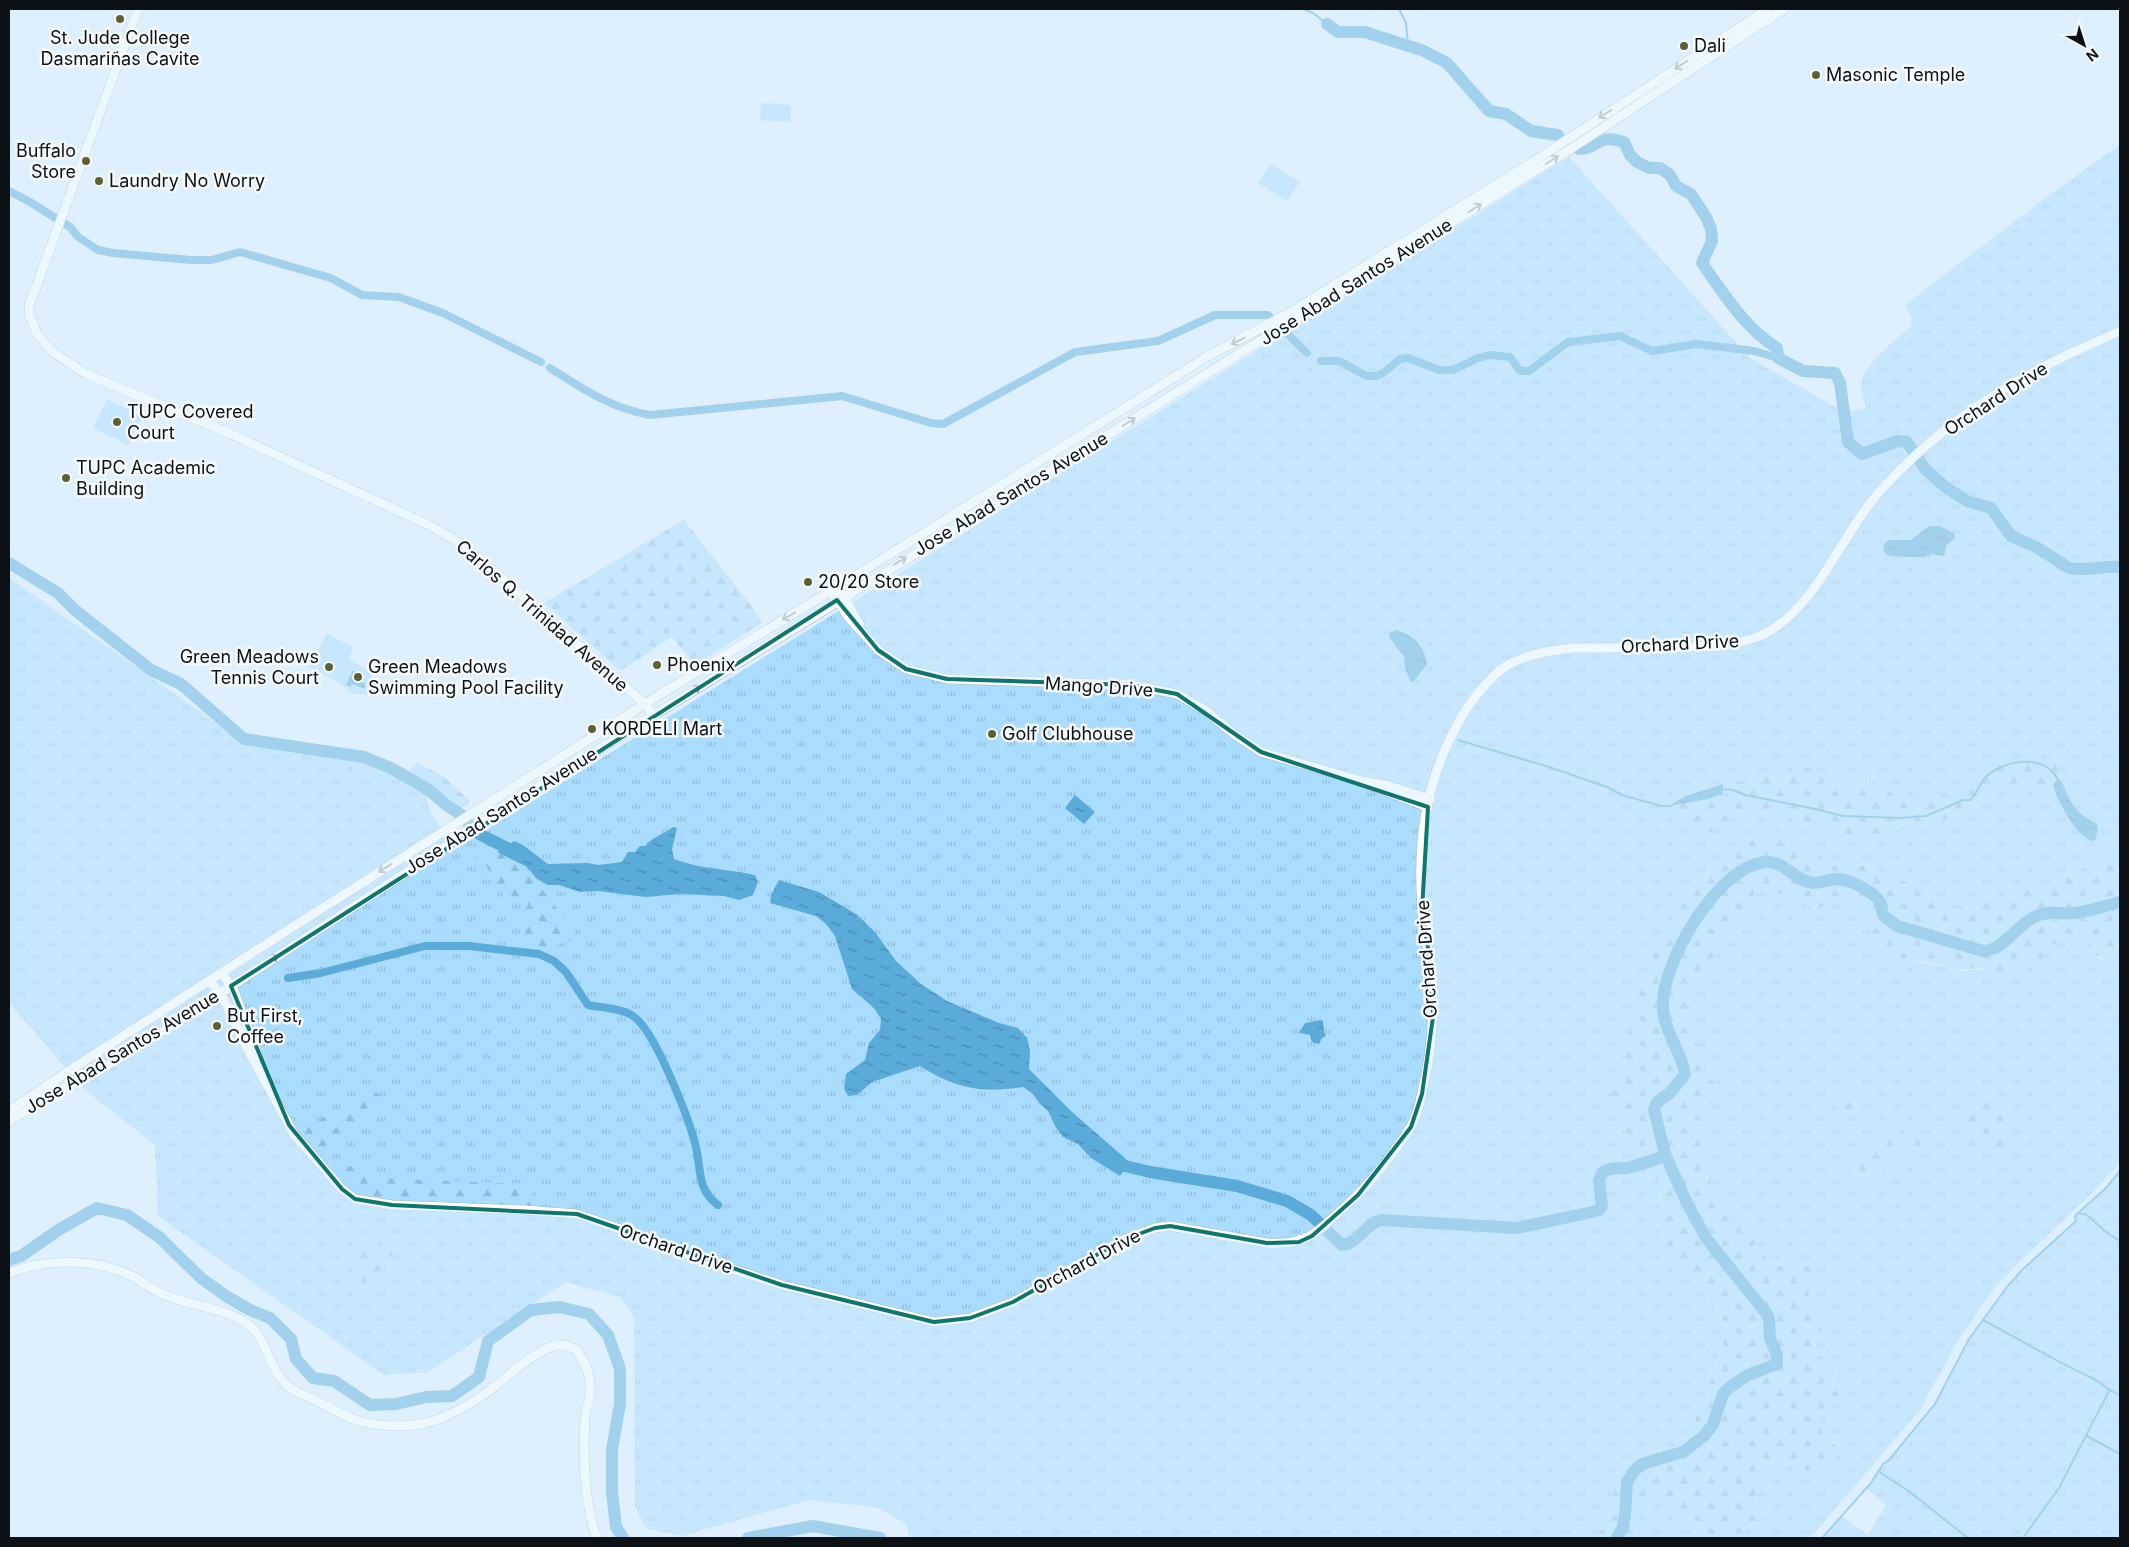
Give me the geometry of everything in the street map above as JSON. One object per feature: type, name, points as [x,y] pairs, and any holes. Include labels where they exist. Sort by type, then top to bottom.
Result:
[{"type":"main road","name":"Carlos Q. Trinidad Avenue","points":[[138,9],[55,229],[29,306],[29,314],[37,334],[53,352],[86,374],[230,434],[431,526],[451,538],[484,562],[645,704],[652,716]]},
{"type":"main road","name":"Jose Abad Santos Avenue","points":[[1285,321],[1768,9]]},
{"type":"main road","name":"Jose Abad Santos Avenue","points":[[9,1122],[48,1096],[92,1075],[533,790],[840,598],[1270,330],[1328,297],[1568,150],[1784,9]]},
{"type":"main road","name":"Jose Abad Santos Avenue","points":[[9,1111],[67,1072],[738,645],[834,588],[1208,356],[1270,330]]},
{"type":"main road","name":"Orchard Drive","points":[[210,981],[220,993],[289,1125],[342,1189],[355,1199],[392,1204],[577,1214],[698,1258],[782,1285],[934,1322],[970,1318],[1013,1302],[1123,1240],[1155,1228],[1170,1226],[1283,1244],[1299,1242],[1312,1236],[1358,1195],[1411,1127],[1422,1094],[1433,1017],[1431,968],[1422,910],[1422,855],[1428,803],[1452,735],[1473,699],[1499,672],[1524,658],[1548,651],[1573,648],[1729,645],[1764,634],[1785,621],[1795,612],[1827,569],[1853,525],[1870,502],[1909,462],[1967,414],[2044,367],[2120,331]]},
{"type":"main road","name":"Mango Drive","points":[[834,588],[849,618],[862,630],[878,650],[906,669],[947,679],[1130,685],[1177,694],[1206,711],[1235,735],[1261,752],[1361,781],[1389,786],[1428,803]]},
{"type":"main road","name":"Orchard Drive","points":[[222,973],[231,986],[254,1047],[289,1125]]},
{"type":"main road","points":[[9,1273],[34,1265],[96,1263],[135,1278],[164,1296],[221,1312],[248,1324],[256,1332],[276,1372],[284,1383],[295,1392],[315,1400],[344,1417],[378,1424],[415,1426],[449,1415],[486,1393],[545,1350],[560,1345],[576,1349],[585,1362],[590,1379],[585,1418],[586,1495],[589,1517],[596,1538]]},
{"type":"highlighted area","points":[[837,600],[878,650],[906,669],[920,674],[947,679],[1130,685],[1177,694],[1261,752],[1428,807],[1422,910],[1431,968],[1433,1017],[1422,1094],[1411,1127],[1358,1195],[1312,1236],[1299,1242],[1267,1243],[1170,1226],[1155,1228],[1123,1240],[1013,1302],[970,1318],[934,1322],[782,1285],[577,1214],[392,1205],[355,1199],[342,1189],[289,1125],[231,986]]},
{"type":"green space","points":[[761,103],[791,105],[790,122],[760,120]]},
{"type":"green space","points":[[2120,145],[2120,843],[2109,847],[2094,863],[2046,886],[1966,903],[1956,911],[1937,900],[1922,885],[1890,878],[1874,869],[1860,865],[1834,865],[1804,847],[1769,834],[1730,848],[1698,883],[1636,1002],[1629,1023],[1623,1076],[1615,1084],[1611,1103],[1623,1127],[1640,1175],[1654,1176],[1663,1185],[1660,1193],[1658,1224],[1665,1242],[1694,1282],[1706,1294],[1728,1328],[1706,1395],[1692,1427],[1676,1443],[1638,1458],[1618,1473],[1608,1519],[1596,1538],[910,1538],[906,1524],[876,1507],[809,1500],[682,1536],[645,1528],[635,1506],[634,1318],[620,1297],[566,1282],[428,1372],[384,1375],[158,1216],[155,1145],[85,1090],[9,1003],[9,578],[243,742],[365,763],[398,777],[426,795],[430,812],[454,850],[1569,157],[1750,358],[1844,412],[1866,409],[1861,390],[1865,373],[1879,355],[1911,326],[1912,318],[1905,305],[2045,198]]},
{"type":"green space","points":[[1271,164],[1300,182],[1287,201],[1258,183]]},
{"type":"green space","name":"TUPC Covered Court","points":[[107,399],[142,416],[128,445],[93,428]]},
{"type":"green space","points":[[684,520],[750,604],[762,623],[695,665],[672,637],[620,671],[544,603]]},
{"type":"green space","points":[[327,633],[354,648],[348,659],[373,673],[369,680],[379,686],[374,695],[352,694],[341,684],[309,667]]},
{"type":"green space","points":[[2048,757],[2061,769],[2065,787],[2060,779],[2056,779],[2053,785],[2018,783],[1971,805],[1954,816],[1936,822],[1882,833],[1851,836],[1840,835],[1815,825],[1770,813],[1758,813],[1731,819],[1711,832],[1674,826],[1678,804],[1708,799],[1723,794],[1726,796],[1727,783],[1761,778],[1772,771],[1784,774],[1806,767],[1848,784],[1858,781],[1870,781],[1881,785],[1903,801],[1926,793],[1950,795],[1963,793],[1969,789],[1981,773],[1995,765]]},
{"type":"green space","points":[[418,763],[443,776],[471,802],[459,810],[407,773]]},
{"type":"green space","points":[[1758,833],[1769,834],[1804,847],[1834,865],[1860,865],[1874,869],[1890,878],[1922,885],[1937,900],[1956,911],[1966,903],[2046,886],[2094,863],[2109,847],[2120,843],[2120,965],[2091,954],[2093,936],[2077,943],[2071,938],[2049,946],[2035,970],[2025,963],[2007,975],[1994,975],[1983,968],[1958,970],[1929,962],[1899,959],[1889,956],[1877,948],[1875,939],[1869,930],[1873,917],[1865,912],[1854,898],[1847,902],[1837,900],[1818,909],[1787,896],[1758,889],[1707,966],[1688,1006],[1688,1033],[1693,1042],[1710,1051],[1700,1073],[1725,1089],[1695,1122],[1717,1147],[1700,1165],[1711,1172],[1711,1185],[1721,1189],[1717,1199],[1730,1207],[1725,1214],[1759,1239],[1753,1247],[1767,1258],[1785,1268],[1793,1257],[1820,1275],[1807,1297],[1828,1318],[1815,1338],[1813,1349],[1816,1354],[1827,1361],[1840,1385],[1840,1391],[1820,1417],[1819,1422],[1823,1434],[1838,1448],[1825,1473],[1819,1474],[1789,1465],[1778,1466],[1769,1473],[1754,1499],[1765,1513],[1736,1538],[1697,1538],[1684,1522],[1654,1494],[1640,1509],[1636,1538],[1596,1538],[1608,1519],[1618,1473],[1638,1458],[1676,1443],[1692,1427],[1706,1395],[1728,1328],[1706,1294],[1694,1282],[1665,1242],[1658,1224],[1663,1185],[1654,1176],[1640,1175],[1623,1127],[1611,1103],[1612,1089],[1623,1076],[1629,1023],[1657,942],[1698,882],[1730,848],[1744,838]]},
{"type":"green space","points":[[492,844],[524,865],[579,938],[556,945],[545,952],[523,948],[520,927],[529,901],[508,903],[484,862],[475,865],[479,851]]},
{"type":"green space","points":[[1758,889],[1787,896],[1818,909],[1837,900],[1847,902],[1854,898],[1873,917],[1899,959],[1962,971],[1978,969],[1994,975],[2049,946],[2071,938],[2078,943],[2093,935],[2095,957],[2120,965],[2120,1163],[2085,1200],[1995,1287],[1959,1339],[1920,1410],[1810,1538],[1736,1538],[1765,1513],[1754,1499],[1769,1473],[1778,1466],[1789,1465],[1819,1474],[1825,1473],[1833,1460],[1834,1443],[1821,1430],[1818,1423],[1821,1415],[1830,1404],[1832,1371],[1828,1363],[1815,1352],[1814,1348],[1815,1338],[1824,1324],[1825,1312],[1812,1306],[1785,1268],[1767,1258],[1753,1246],[1725,1214],[1700,1165],[1702,1131],[1695,1122],[1709,1078],[1700,1073],[1693,1042],[1688,1033],[1688,1006],[1707,966]],"holes":[[[1985,1091],[2007,1128],[1969,1139],[1978,1126],[1964,1117]],[[1910,1136],[1927,1142],[1891,1160]]]},
{"type":"green space","points":[[1843,1087],[1866,1102],[1853,1119],[1832,1103]]},
{"type":"green space","points":[[373,1089],[385,1102],[313,1156],[301,1130]]},
{"type":"green space","points":[[1985,1091],[2009,1114],[2005,1123],[2010,1136],[1997,1150],[1979,1146],[1969,1139],[1977,1126],[1964,1118]]},
{"type":"green space","points":[[1887,1125],[1927,1142],[1919,1157],[1906,1151],[1891,1160],[1870,1186],[1849,1172]]},
{"type":"green space","points":[[317,1157],[337,1162],[343,1170],[360,1162],[372,1178],[533,1184],[530,1206],[369,1202],[354,1196]]},
{"type":"green space","points":[[2120,1171],[2120,1538],[1822,1538],[1841,1515],[1868,1535],[1886,1505],[1866,1488],[1883,1464],[1889,1460],[1935,1404],[1969,1339],[2007,1287],[2022,1270],[2076,1221],[2075,1216],[2105,1189]]},
{"type":"green space","points":[[2062,1180],[2078,1192],[2072,1197],[2062,1196],[2060,1193]]},
{"type":"green space","points":[[383,1230],[388,1232],[401,1247],[384,1262],[384,1270],[374,1281],[363,1283],[354,1271],[354,1249],[378,1249]]},
{"type":"green space","points":[[1654,1494],[1684,1522],[1697,1538],[1636,1538],[1640,1510]]},
{"type":"water","points":[[1929,526],[1940,526],[1954,533],[1955,538],[1946,546],[1943,556],[1932,554],[1923,557],[1889,556],[1884,552],[1883,546],[1889,540],[1911,540]]},
{"type":"water","points":[[2100,563],[2120,563],[2120,573],[2099,568],[2087,571],[2075,569]]},
{"type":"water","points":[[1396,630],[1407,634],[1421,646],[1424,652],[1427,664],[1414,681],[1410,681],[1405,668],[1404,657],[1389,637],[1390,633]]},
{"type":"water","points":[[353,670],[358,673],[357,676],[360,678],[360,682],[365,683],[365,688],[352,684],[350,687],[346,685]]},
{"type":"water","points":[[2058,778],[2076,809],[2097,824],[2098,832],[2094,841],[2081,834],[2069,819],[2053,785]]},
{"type":"water","points":[[1723,784],[1723,794],[1708,799],[1669,806],[1686,796]]},
{"type":"water","points":[[1075,795],[1095,812],[1084,824],[1065,808]]},
{"type":"water","points":[[673,827],[677,828],[672,849],[674,859],[704,867],[755,875],[758,882],[753,895],[739,900],[724,896],[680,894],[645,897],[599,891],[580,892],[559,885],[548,885],[537,879],[527,867],[497,852],[514,841],[523,845],[548,864],[588,863],[598,865],[622,862],[628,852],[635,852],[640,846],[645,846],[651,840]]},
{"type":"water","points":[[779,880],[819,892],[856,914],[875,932],[896,961],[921,984],[947,1001],[999,1023],[1018,1028],[1027,1038],[1030,1051],[1029,1069],[1072,1112],[1126,1159],[1125,1169],[1120,1176],[1091,1158],[1078,1144],[1063,1137],[1048,1111],[1033,1094],[1023,1087],[982,1089],[969,1087],[945,1080],[920,1066],[872,1082],[857,1095],[848,1096],[844,1089],[846,1074],[865,1060],[869,1043],[880,1030],[881,1019],[874,1008],[852,989],[835,936],[826,924],[816,916],[770,903],[771,895]]},
{"type":"water","points":[[1323,1021],[1326,1036],[1322,1038],[1319,1044],[1312,1042],[1310,1035],[1300,1033],[1305,1023]]},
{"type":"waterway","points":[[1303,9],[1313,13],[1327,24]]},
{"type":"waterway","points":[[1399,9],[1406,23],[1408,45]]},
{"type":"waterway","points":[[1327,24],[1338,32],[1365,32],[1424,51],[1447,63],[1489,111],[1506,114],[1531,131],[1558,135]]},
{"type":"waterway","points":[[1579,149],[1591,147],[1607,139],[1624,142],[1630,155],[1637,162],[1649,168],[1660,168],[1670,175],[1676,186],[1691,194],[1706,217],[1711,229],[1712,241],[1702,263],[1745,320],[1765,340],[1777,348],[1778,358],[1803,371],[1835,373],[1840,383],[1848,442],[1862,454],[1898,441],[1907,442],[1925,469],[1944,486],[1967,501],[1991,508],[2011,536],[2036,547],[2069,568],[2120,567]]},
{"type":"waterway","points":[[9,191],[70,227],[78,237],[98,250],[191,260],[212,260],[240,252],[331,278],[362,295],[399,297],[443,313],[541,362]]},
{"type":"waterway","points":[[550,368],[609,403],[650,415],[842,396],[931,423],[943,424],[1075,352],[1158,341],[1215,315],[1268,315],[1307,353]]},
{"type":"waterway","points":[[1321,361],[1339,361],[1367,376],[1376,376],[1383,373],[1400,359],[1408,358],[1439,370],[1453,370],[1489,355],[1510,357],[1520,371],[1529,371],[1568,342],[1620,336],[1652,351],[1696,344],[1754,351],[1778,358]]},
{"type":"waterway","points":[[9,563],[58,593],[76,611],[151,670],[181,684],[244,739],[364,757],[391,768],[429,790],[463,816],[475,832],[517,853]]},
{"type":"waterway","points":[[1458,740],[1546,766],[1607,787],[1622,795],[1661,806],[1670,806]]},
{"type":"waterway","points":[[1722,789],[1843,816],[1898,818],[1926,816],[1963,800],[1970,800],[1985,778],[1992,772],[2012,763],[2033,762],[2043,765],[2051,770],[2057,778]]},
{"type":"waterway","points":[[1617,1538],[1623,1527],[1627,1482],[1634,1471],[1642,1464],[1683,1452],[1704,1436],[1713,1424],[1723,1394],[1730,1387],[1746,1376],[1777,1364],[1777,1355],[1770,1338],[1769,1319],[1706,1238],[1686,1201],[1665,1154],[1654,1109],[1657,1102],[1670,1093],[1685,1074],[1680,1056],[1665,1021],[1663,1002],[1673,962],[1697,917],[1730,880],[1747,868],[1765,862],[1778,864],[1800,879],[1813,883],[1836,879],[1854,883],[1878,899],[1883,915],[1897,926],[1983,951],[1997,947],[2034,917],[2050,913],[2081,912],[2120,902]]},
{"type":"waterway","points":[[288,978],[321,973],[425,946],[469,946],[539,954],[554,961],[566,972],[588,1005],[628,1013],[642,1024],[661,1056],[686,1117],[696,1147],[703,1186],[706,1193],[718,1205]]},
{"type":"waterway","points":[[1113,1158],[1121,1165],[1150,1172],[1237,1186],[1287,1201],[1311,1215],[1342,1245],[1353,1241],[1371,1225],[1381,1220],[1517,1228],[1592,1212],[1599,1210],[1602,1206],[1599,1180],[1603,1172],[1636,1166],[1662,1157],[1665,1154]]},
{"type":"waterway","points":[[1822,1538],[1871,1483],[1883,1464],[1889,1460],[1935,1404],[1969,1339],[2007,1287],[2022,1270],[2076,1221],[2075,1216],[2105,1189],[2120,1171]]},
{"type":"waterway","points":[[9,1260],[21,1256],[60,1229],[97,1208],[127,1215],[159,1237],[201,1278],[250,1310],[270,1318],[291,1339],[296,1359],[313,1378],[334,1381],[370,1405],[396,1404],[426,1397],[452,1396],[479,1377],[488,1341],[531,1310],[559,1307],[589,1314],[608,1335],[620,1369],[620,1404],[612,1449],[612,1492],[616,1527],[623,1538]]},
{"type":"waterway","points":[[2078,1213],[2087,1215],[2106,1232],[2120,1241]]},
{"type":"waterway","points":[[1983,1320],[2049,1357],[2094,1379],[2120,1395]]},
{"type":"waterway","points":[[2023,1538],[2059,1488],[2109,1391]]},
{"type":"waterway","points":[[2087,1436],[2120,1454]]},
{"type":"waterway","points":[[1878,1471],[1910,1492],[1968,1538]]},
{"type":"waterway","points":[[748,1538],[813,1526],[880,1538]]},
{"type":"place","name":"St. Jude College Dasmariñas Cavite","points":[[120,19]]},
{"type":"place","name":"Dali","points":[[1684,46]]},
{"type":"place","name":"Masonic Temple","points":[[1816,75]]},
{"type":"place","name":"Buffalo Store","points":[[86,161]]},
{"type":"place","name":"Laundry No Worry","points":[[99,181]]},
{"type":"place","name":"TUPC Covered Court","points":[[117,422]]},
{"type":"place","name":"TUPC Academic Building","points":[[66,478]]},
{"type":"place","name":"20/20 Store","points":[[808,582]]},
{"type":"place","name":"Phoenix","points":[[657,665]]},
{"type":"place","name":"Green Meadows Tennis Court","points":[[329,667]]},
{"type":"place","name":"Green Meadows Swimming Pool Facility","points":[[358,677]]},
{"type":"place","name":"KORDELI Mart","points":[[592,729]]},
{"type":"place","name":"Golf Clubhouse","points":[[992,734]]},
{"type":"place","name":"But First, Coffee","points":[[217,1026]]}]
